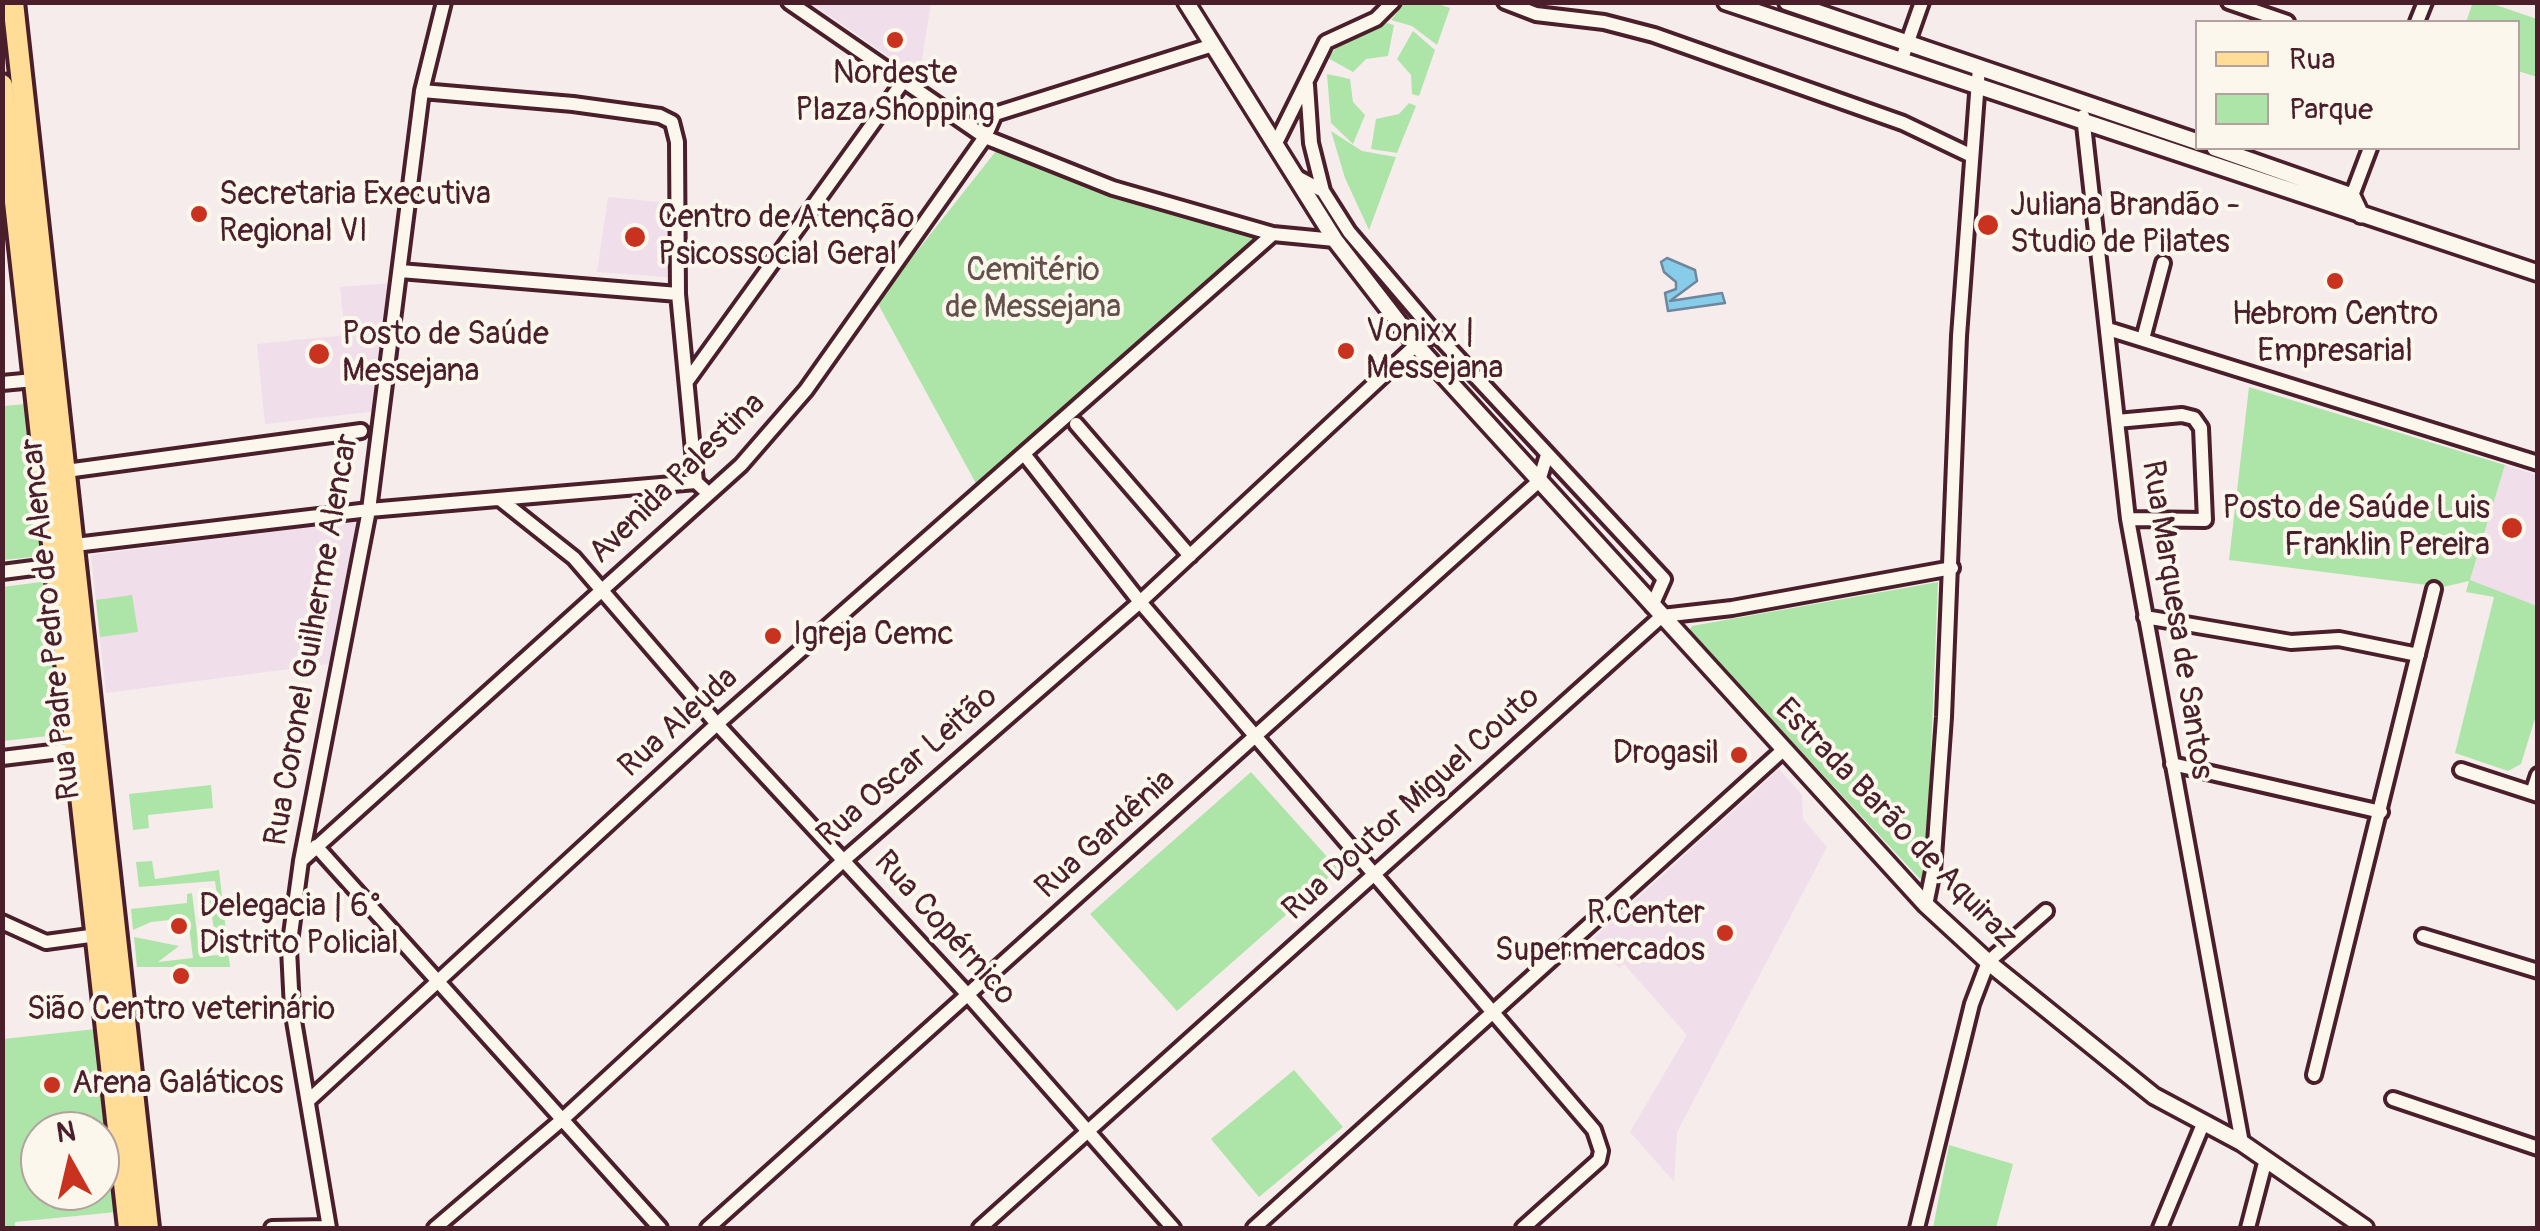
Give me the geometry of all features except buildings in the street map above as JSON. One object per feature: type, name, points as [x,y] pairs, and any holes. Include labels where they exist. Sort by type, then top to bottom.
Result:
[{"type":"main road","name":"Rua Padre Pedro de Alencar","points":[[14,2],[17,194],[34,380],[77,749],[100,874],[148,1228]]},
{"type":"main road","name":"Rua Padre Pedro de Alencar","points":[[2,85],[75,546],[100,874],[97,936],[129,1228]]},
{"type":"street","name":"Rua Coronel Guilherme Alencar","points":[[329,1228],[292,1009],[289,949],[301,861],[369,510],[422,91],[444,2]]},
{"type":"street","points":[[790,2],[985,138],[1113,188],[1273,234],[1335,240]]},
{"type":"street","name":"Estrada Barão de Aquiraz","points":[[1186,2],[1335,240],[1416,345],[1926,905],[2116,1068],[2203,1124],[2242,1143],[2365,1228]]},
{"type":"street","points":[[1276,144],[1326,42],[1376,19],[1392,2]]},
{"type":"street","points":[[1505,2],[1536,14],[1604,22],[1654,34],[1903,123],[1972,156]]},
{"type":"street","points":[[1726,2],[2083,123],[2353,207],[2538,273]]},
{"type":"street","points":[[1787,2],[2195,141]]},
{"type":"street","points":[[1902,60],[1922,2]]},
{"type":"street","points":[[2229,2],[2281,20]]},
{"type":"street","name":"Avenida Palestina","points":[[301,861],[709,494],[806,390],[985,138],[995,114],[1213,45]]},
{"type":"street","points":[[1926,905],[1934,871],[1952,568],[1959,336],[1978,67]]},
{"type":"street","points":[[688,380],[902,83]]},
{"type":"street","points":[[1307,85],[1310,143],[1323,191]]},
{"type":"street","points":[[422,91],[660,116],[675,126],[678,294],[696,482],[709,494]]},
{"type":"street","name":"Rua Marquesa de Santos","points":[[2082,103],[2128,518],[2242,1143]]},
{"type":"street","points":[[2219,150],[2353,207]]},
{"type":"street","points":[[2353,207],[2369,150]]},
{"type":"street","name":"Estrada Barão de Aquiraz","points":[[1297,177],[1323,191],[1376,263],[1436,334],[1664,579],[1657,611]]},
{"type":"street","name":"Rua Aleuda","points":[[308,1100],[717,724],[1273,234]]},
{"type":"street","points":[[1354,264],[1376,263]]},
{"type":"street","points":[[2142,340],[2162,263]]},
{"type":"street","points":[[400,271],[678,294]]},
{"type":"street","points":[[2108,328],[2538,463]]},
{"type":"street","name":"Rua Oscar Leitão","points":[[434,1228],[564,1118],[844,860],[1140,602],[1416,345],[1436,334]]},
{"type":"street","points":[[2,384],[34,380]]},
{"type":"street","points":[[1491,428],[1496,399]]},
{"type":"street","points":[[2117,421],[2182,415],[2199,422],[2207,514],[2199,522],[2128,518]]},
{"type":"street","points":[[1076,424],[1190,556]]},
{"type":"street","points":[[66,471],[361,431]]},
{"type":"street","points":[[1024,454],[1140,602],[1594,1130],[1602,1151],[1599,1160],[1523,1228]]},
{"type":"street","points":[[1539,481],[1547,455]]},
{"type":"street","name":"Rua Gardênia","points":[[708,1228],[1539,481]]},
{"type":"street","points":[[2,572],[41,567],[75,546],[369,510],[696,482]]},
{"type":"street","name":"Rua Copérnico","points":[[501,500],[556,541],[717,724],[968,995],[1173,1228]]},
{"type":"street","points":[[1657,611],[1732,608],[1952,568]]},
{"type":"street","points":[[2314,1075],[2434,589]]},
{"type":"street","name":"Rua Doutor Miguel Couto","points":[[980,1228],[1377,874],[1657,611]]},
{"type":"street","points":[[2145,617],[2292,642],[2339,639],[2418,655]]},
{"type":"street","points":[[2,758],[77,749]]},
{"type":"street","points":[[1254,1228],[1782,750]]},
{"type":"street","points":[[2172,764],[2381,812]]},
{"type":"street","points":[[2461,770],[2535,794],[2538,775]]},
{"type":"street","points":[[316,846],[660,1228]]},
{"type":"street","points":[[1917,1228],[1972,1004],[1988,962],[2046,910]]},
{"type":"street","points":[[2,922],[46,942],[97,936]]},
{"type":"street","points":[[2423,936],[2538,971]]},
{"type":"street","points":[[2394,1099],[2538,1148]]},
{"type":"street","points":[[2160,1228],[2203,1124]]},
{"type":"street","points":[[2248,1228],[2266,1159]]},
{"type":"street","points":[[272,1228],[329,1228]]},
{"type":"shaded area","name":"Nordeste Plaza Shopping","points":[[811,3],[931,3],[919,77]]},
{"type":"shaded area","name":"Centro de Atenção Psicossocial Geral","points":[[608,197],[668,203],[667,277],[597,272]]},
{"type":"shaded area","name":"Posto de Saúde Messejana","points":[[390,283],[377,411],[265,424],[257,344],[345,335],[340,287]]},
{"type":"shaded area","name":"Posto de Saúde Luis Franklin Pereira","points":[[2505,465],[2537,475],[2537,606],[2470,581]]},
{"type":"shaded area","points":[[363,520],[335,663],[106,693],[91,555]]},
{"type":"shaded area","points":[[1779,769],[1802,795],[1803,819],[1827,847],[1677,1132],[1674,1182],[1630,1132],[1687,1035],[1624,964],[1619,968],[1593,939]]},
{"type":"green space","points":[[2473,2],[2490,3],[2537,19],[2537,77],[2520,72],[2520,20],[2467,20]]},
{"type":"green space","points":[[1435,3],[1450,8],[1437,45],[1412,26],[1391,20],[1404,4]]},
{"type":"green space","points":[[1387,23],[1394,25],[1388,56],[1366,59],[1353,72],[1328,58],[1336,48]]},
{"type":"green space","points":[[1413,31],[1435,50],[1419,96],[1412,94],[1411,75],[1397,59]]},
{"type":"green space","points":[[1327,74],[1350,79],[1353,102],[1365,115],[1353,144],[1331,123]]},
{"type":"green space","points":[[1409,103],[1416,106],[1397,153],[1371,149],[1376,119],[1399,114]]},
{"type":"green space","points":[[1331,131],[1362,151],[1396,157],[1369,230],[1345,178]]},
{"type":"green space","name":"Cemitério de Messejana","points":[[996,151],[1109,196],[1273,238],[979,489],[877,302]]},
{"type":"green space","points":[[2249,387],[2505,465],[2470,580],[2537,606],[2537,712],[2521,764],[2508,771],[2455,753],[2494,597],[2466,592],[2469,581],[2443,587],[2229,560]]},
{"type":"green space","points":[[27,404],[42,556],[3,560],[3,406]]},
{"type":"green space","points":[[49,581],[66,734],[3,741],[2,587]]},
{"type":"green space","points":[[1938,582],[1926,872],[1920,879],[1689,631],[1692,626]]},
{"type":"green space","points":[[132,595],[138,632],[100,637],[96,600]]},
{"type":"green space","points":[[1251,772],[1338,869],[1177,1011],[1090,914]]},
{"type":"green space","points":[[211,785],[213,808],[148,815],[149,828],[133,830],[129,794]]},
{"type":"green space","points":[[152,861],[155,879],[219,870],[230,967],[137,967],[134,937],[179,946],[158,962],[193,958],[188,918],[151,922],[133,930],[131,909],[187,903],[187,894],[192,893],[200,957],[218,955],[209,897],[217,896],[215,881],[139,887],[136,862]]},
{"type":"green space","name":"Arena Galáticos","points":[[96,1029],[105,1111],[20,1111],[20,1211],[116,1212],[15,1222],[15,1228],[3,1228],[3,1039]]},
{"type":"green space","points":[[1294,1070],[1343,1127],[1259,1197],[1211,1139]]},
{"type":"green space","points":[[1949,1145],[2013,1164],[1996,1228],[1933,1228]]},
{"type":"water","points":[[1667,258],[1695,270],[1697,281],[1670,301],[1722,293],[1725,303],[1668,311],[1665,293],[1676,289],[1676,282],[1664,272],[1661,262]]},
{"type":"place","name":"Nordeste Plaza Shopping","points":[[895,40]]},
{"type":"place","name":"Secretaria Executiva Regional VI","points":[[199,214]]},
{"type":"place","name":"Juliana Brandão - Studio de Pilates","points":[[1988,225]]},
{"type":"place","name":"Centro de Atenção Psicossocial Geral","points":[[635,237]]},
{"type":"place","name":"Hebrom Centro Empresarial","points":[[2335,281]]},
{"type":"place","name":"Vonixx | Messejana","points":[[1346,351]]},
{"type":"place","name":"Posto de Saúde Messejana","points":[[319,354]]},
{"type":"place","name":"Posto de Saúde Luis Franklin Pereira","points":[[2512,528]]},
{"type":"place","name":"Igreja Cemc","points":[[773,636]]},
{"type":"place","name":"Drogasil","points":[[1739,755]]},
{"type":"place","name":"Delegacia | 6° Distrito Policial","points":[[179,926]]},
{"type":"place","name":"R Center Supermercados","points":[[1725,933]]},
{"type":"place","name":"Sião Centro veterinário","points":[[181,976]]},
{"type":"place","name":"Arena Galáticos","points":[[52,1085]]}]
